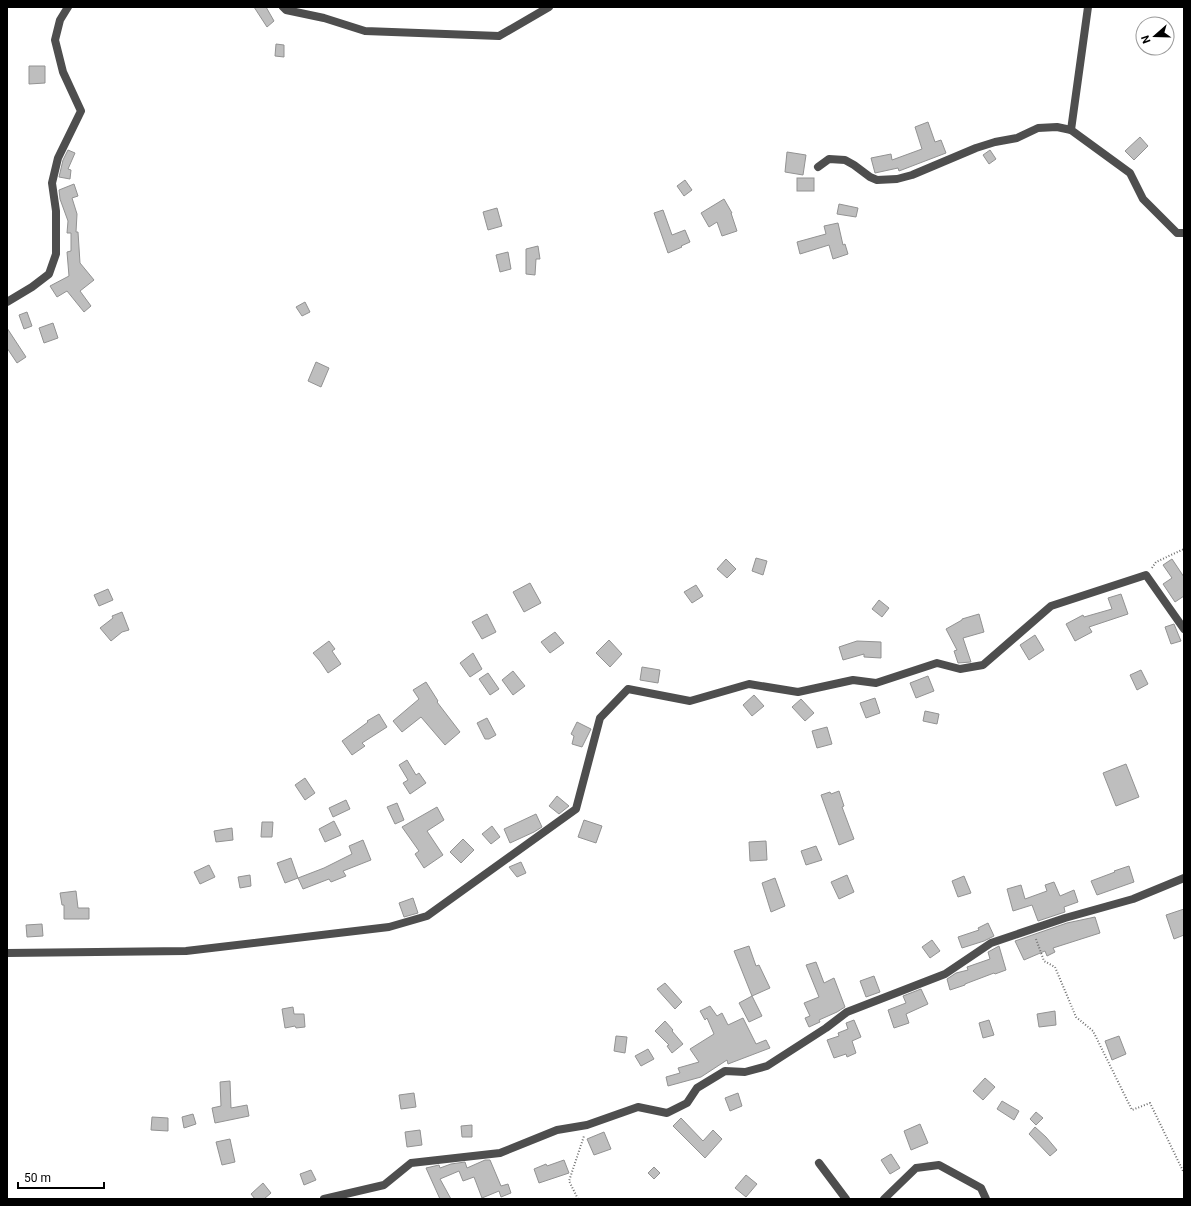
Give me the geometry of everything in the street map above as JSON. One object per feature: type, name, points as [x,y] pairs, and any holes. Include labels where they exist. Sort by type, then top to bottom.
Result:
[{"type":"street","points":[[7,302],[32,287],[49,274],[56,254],[56,211],[52,182],[58,158],[81,111],[63,72],[55,40],[60,20],[68,7]]},
{"type":"street","points":[[283,7],[286,10],[324,18],[365,31],[499,36],[549,7]]},
{"type":"street","points":[[1071,130],[1088,7]]},
{"type":"street","points":[[818,168],[829,159],[845,160],[877,180],[897,179],[912,175],[976,148],[1023,136],[1038,128],[1057,127],[1071,130],[1130,173],[1143,199],[1177,233],[1184,233]]},
{"type":"street","points":[[7,952],[186,951],[390,927],[427,916],[576,809],[600,718],[628,689],[690,701],[749,684],[798,692],[853,680],[876,683],[937,663],[960,669],[983,665],[1051,606],[1146,575],[1184,629]]},
{"type":"street","points":[[324,1199],[384,1185],[411,1163],[500,1153],[558,1130],[587,1125],[638,1107],[667,1112],[687,1103],[697,1088],[725,1071],[745,1072],[767,1066],[826,1028],[847,1012],[945,974],[991,943],[1065,918],[1133,899],[1184,878]]},
{"type":"street","points":[[819,1163],[846,1199]]},
{"type":"street","points":[[884,1199],[916,1168],[939,1165],[981,1188],[986,1199]]},
{"type":"path","points":[[1146,575],[1156,562],[1184,549]]},
{"type":"path","points":[[1033,930],[1044,961],[1055,967],[1076,1017],[1093,1031],[1132,1110],[1150,1103],[1184,1173]]},
{"type":"path","points":[[578,1199],[569,1181],[587,1125]]},
{"type":"building","points":[[254,7],[266,7],[274,21],[267,27]]},
{"type":"building","points":[[276,44],[284,45],[284,57],[275,56]]},
{"type":"building","points":[[29,66],[45,66],[45,83],[29,84]]},
{"type":"building","points":[[928,122],[935,142],[941,140],[946,153],[899,171],[898,168],[875,173],[871,158],[891,154],[892,160],[922,149],[915,127]]},
{"type":"building","points":[[1140,137],[1148,146],[1134,160],[1125,151]]},
{"type":"building","points":[[68,150],[75,153],[68,169],[71,170],[70,179],[59,177],[63,160]]},
{"type":"building","points":[[990,150],[996,159],[989,164],[983,155]]},
{"type":"building","points":[[787,152],[806,155],[803,175],[785,172]]},
{"type":"building","points":[[797,178],[814,178],[814,191],[797,191]]},
{"type":"building","points":[[685,180],[692,190],[684,196],[677,186]]},
{"type":"building","points":[[74,184],[78,196],[72,198],[77,214],[76,232],[78,232],[80,263],[94,280],[80,291],[91,306],[84,312],[67,291],[57,297],[50,286],[69,276],[67,252],[71,251],[71,233],[67,233],[68,221],[60,199],[59,190]]},
{"type":"building","points":[[724,199],[732,213],[737,231],[722,236],[717,222],[709,227],[701,213]]},
{"type":"building","points":[[839,204],[858,208],[856,217],[837,214]]},
{"type":"building","points":[[497,208],[502,226],[488,230],[483,212]]},
{"type":"building","points":[[663,210],[672,235],[685,230],[690,242],[668,253],[654,213]]},
{"type":"building","points":[[838,223],[843,245],[845,244],[848,254],[833,259],[829,245],[800,254],[797,242],[826,234],[824,226]]},
{"type":"building","points":[[538,246],[540,259],[536,259],[535,275],[526,274],[526,249]]},
{"type":"building","points":[[508,252],[511,269],[500,272],[496,255]]},
{"type":"building","points":[[305,302],[310,312],[302,316],[296,307]]},
{"type":"building","points":[[27,312],[32,326],[24,329],[19,315]]},
{"type":"building","points":[[53,323],[58,338],[44,343],[39,328]]},
{"type":"building","points":[[7,328],[26,357],[17,363],[7,348]]},
{"type":"building","points":[[316,362],[329,368],[321,387],[308,381]]},
{"type":"building","points":[[756,558],[767,561],[763,575],[752,571]]},
{"type":"building","points":[[726,559],[736,569],[727,578],[717,569]]},
{"type":"building","points":[[1172,559],[1184,577],[1184,596],[1175,602],[1163,584],[1172,578],[1163,565]]},
{"type":"building","points":[[530,583],[541,603],[524,612],[513,592]]},
{"type":"building","points":[[696,585],[703,596],[692,603],[684,592]]},
{"type":"building","points":[[108,589],[113,600],[99,606],[94,595]]},
{"type":"building","points":[[1121,594],[1128,614],[1089,627],[1092,632],[1075,641],[1066,624],[1083,615],[1084,617],[1112,609],[1108,598]]},
{"type":"building","points":[[879,600],[889,608],[882,617],[872,609]]},
{"type":"building","points":[[122,612],[129,630],[122,632],[111,641],[100,628],[113,618],[112,616]]},
{"type":"building","points":[[487,614],[496,632],[482,639],[472,622]]},
{"type":"building","points":[[979,614],[984,632],[963,638],[971,662],[958,663],[954,651],[957,650],[946,629],[962,619]]},
{"type":"building","points":[[1174,624],[1181,641],[1171,644],[1165,627]]},
{"type":"building","points":[[555,632],[564,643],[550,653],[541,642]]},
{"type":"building","points":[[1035,635],[1044,650],[1029,660],[1020,645]]},
{"type":"building","points":[[609,640],[622,654],[610,667],[596,653]]},
{"type":"building","points":[[329,641],[335,649],[332,651],[341,664],[328,673],[313,653]]},
{"type":"building","points":[[857,641],[881,642],[881,658],[864,657],[864,654],[843,660],[839,647]]},
{"type":"building","points":[[473,653],[482,669],[470,677],[460,663]]},
{"type":"building","points":[[642,667],[660,670],[658,683],[640,680]]},
{"type":"building","points":[[1141,670],[1148,684],[1137,690],[1130,675]]},
{"type":"building","points":[[513,671],[525,686],[513,695],[502,680]]},
{"type":"building","points":[[488,673],[499,689],[490,695],[479,679]]},
{"type":"building","points":[[928,676],[934,691],[916,698],[910,683]]},
{"type":"building","points":[[426,682],[438,701],[437,702],[460,732],[445,745],[421,717],[402,732],[393,721],[419,699],[413,690]]},
{"type":"building","points":[[754,695],[764,706],[752,716],[743,705]]},
{"type":"building","points":[[875,698],[880,713],[866,718],[860,703]]},
{"type":"building","points":[[801,699],[814,713],[805,721],[792,707]]},
{"type":"building","points":[[925,711],[939,714],[937,724],[923,721]]},
{"type":"building","points":[[379,714],[387,727],[362,743],[365,746],[352,755],[342,741],[368,722],[367,721]]},
{"type":"building","points":[[487,718],[496,735],[489,739],[485,739],[477,723]]},
{"type":"building","points":[[577,722],[591,729],[582,747],[572,744],[574,736],[571,734]]},
{"type":"building","points":[[827,727],[832,744],[817,748],[812,731]]},
{"type":"building","points":[[407,760],[416,775],[419,773],[426,783],[410,794],[403,783],[408,780],[399,765]]},
{"type":"building","points":[[1126,764],[1139,797],[1116,806],[1103,773]]},
{"type":"building","points":[[305,778],[315,793],[305,800],[295,785]]},
{"type":"building","points":[[839,791],[844,806],[842,807],[854,839],[839,845],[821,795]]},
{"type":"building","points":[[557,796],[569,806],[559,814],[549,806]]},
{"type":"building","points":[[346,800],[350,809],[333,817],[329,808]]},
{"type":"building","points":[[397,803],[404,820],[395,824],[387,807]]},
{"type":"building","points":[[437,807],[444,820],[427,831],[443,855],[424,868],[415,854],[419,851],[402,827]]},
{"type":"building","points":[[536,814],[542,827],[510,843],[504,829]]},
{"type":"building","points":[[584,820],[602,826],[596,843],[578,837]]},
{"type":"building","points":[[334,821],[341,835],[325,842],[319,829]]},
{"type":"building","points":[[262,822],[273,822],[272,837],[261,837]]},
{"type":"building","points":[[492,826],[500,837],[491,844],[482,834]]},
{"type":"building","points":[[232,828],[233,840],[216,842],[214,831]]},
{"type":"building","points":[[463,839],[474,850],[461,863],[450,852]]},
{"type":"building","points":[[363,840],[371,860],[343,871],[346,876],[331,882],[329,879],[303,889],[298,878],[324,868],[352,854],[349,846]]},
{"type":"building","points":[[766,841],[767,860],[750,861],[749,842]]},
{"type":"building","points":[[816,846],[822,860],[806,865],[801,851]]},
{"type":"building","points":[[291,858],[298,878],[285,883],[277,863]]},
{"type":"building","points":[[521,862],[526,873],[517,877],[509,867]]},
{"type":"building","points":[[209,865],[215,877],[200,884],[194,872]]},
{"type":"building","points":[[1129,866],[1134,882],[1097,895],[1091,881]]},
{"type":"building","points":[[250,875],[251,886],[240,888],[238,877]]},
{"type":"building","points":[[847,875],[854,892],[839,899],[831,882]]},
{"type":"building","points":[[964,876],[971,893],[958,897],[952,881]]},
{"type":"building","points":[[775,878],[785,906],[771,912],[762,883]]},
{"type":"building","points":[[1054,882],[1060,896],[1074,890],[1078,902],[1064,907],[1065,912],[1038,921],[1032,905],[1013,911],[1007,889],[1021,885],[1025,899],[1047,891],[1045,885]]},
{"type":"building","points":[[76,891],[78,908],[89,908],[89,919],[64,919],[64,905],[62,905],[60,893]]},
{"type":"building","points":[[413,898],[418,913],[404,917],[399,903]]},
{"type":"building","points":[[1184,909],[1184,935],[1174,939],[1166,915]]},
{"type":"building","points":[[1095,917],[1100,933],[1053,948],[1055,952],[1047,956],[1045,951],[1024,960],[1015,941],[1067,923]]},
{"type":"building","points":[[988,923],[994,936],[962,948],[958,937],[979,930],[978,928]]},
{"type":"building","points":[[42,924],[43,936],[27,937],[26,925]]},
{"type":"building","points":[[932,940],[940,951],[930,958],[922,947]]},
{"type":"building","points":[[749,946],[756,966],[759,965],[770,988],[752,996],[734,951]]},
{"type":"building","points":[[999,946],[1006,970],[995,974],[994,973],[950,990],[947,979],[956,973],[968,970],[967,967],[990,959],[988,952]]},
{"type":"building","points":[[816,962],[824,983],[834,978],[845,1007],[819,1020],[820,1022],[809,1027],[805,1018],[810,1016],[804,1003],[819,997],[806,965]]},
{"type":"building","points":[[874,976],[880,992],[866,997],[860,981]]},
{"type":"building","points":[[665,983],[682,1002],[675,1009],[657,989]]},
{"type":"building","points":[[921,989],[928,1004],[906,1014],[909,1023],[894,1028],[888,1010],[906,1003],[903,996]]},
{"type":"building","points":[[752,996],[762,1016],[749,1022],[739,1003]]},
{"type":"building","points":[[710,1006],[717,1016],[722,1013],[728,1025],[743,1018],[756,1044],[766,1040],[770,1048],[728,1064],[727,1060],[701,1077],[668,1086],[666,1077],[680,1073],[678,1068],[699,1062],[690,1049],[714,1034],[707,1018],[705,1020],[700,1011]]},
{"type":"building","points":[[293,1007],[294,1014],[304,1014],[305,1027],[296,1028],[295,1026],[285,1028],[282,1009]]},
{"type":"building","points":[[1055,1011],[1056,1025],[1039,1027],[1037,1014]]},
{"type":"building","points":[[854,1020],[861,1037],[852,1041],[856,1053],[847,1057],[846,1054],[834,1058],[827,1040],[839,1036],[838,1033],[848,1029],[846,1023]]},
{"type":"building","points":[[989,1020],[994,1035],[983,1038],[979,1023]]},
{"type":"building","points":[[665,1021],[683,1044],[672,1053],[667,1046],[669,1045],[655,1031]]},
{"type":"building","points":[[616,1036],[627,1037],[625,1053],[614,1051]]},
{"type":"building","points":[[1119,1036],[1126,1054],[1112,1060],[1105,1041]]},
{"type":"building","points":[[648,1049],[654,1059],[641,1066],[635,1056]]},
{"type":"building","points":[[985,1078],[995,1087],[983,1100],[973,1091]]},
{"type":"building","points":[[230,1081],[231,1108],[247,1105],[249,1116],[215,1123],[212,1108],[221,1106],[220,1082]]},
{"type":"building","points":[[414,1093],[416,1107],[401,1109],[399,1095]]},
{"type":"building","points":[[738,1093],[742,1106],[730,1111],[725,1098]]},
{"type":"building","points":[[1002,1101],[1019,1111],[1014,1120],[997,1109]]},
{"type":"building","points":[[1036,1112],[1043,1118],[1036,1125],[1030,1119]]},
{"type":"building","points":[[193,1114],[196,1124],[184,1128],[182,1117]]},
{"type":"building","points":[[152,1117],[168,1118],[168,1131],[151,1130]]},
{"type":"building","points":[[681,1118],[703,1141],[713,1130],[722,1139],[705,1158],[673,1126]]},
{"type":"building","points":[[920,1124],[928,1143],[911,1150],[904,1131]]},
{"type":"building","points":[[472,1125],[472,1137],[462,1137],[461,1126]]},
{"type":"building","points":[[1035,1127],[1057,1150],[1050,1156],[1029,1134]]},
{"type":"building","points":[[420,1130],[422,1145],[407,1147],[405,1132]]},
{"type":"building","points":[[604,1132],[611,1149],[594,1155],[587,1139]]},
{"type":"building","points":[[230,1139],[235,1162],[222,1165],[216,1142]]},
{"type":"building","points":[[891,1154],[900,1168],[890,1174],[881,1160]]},
{"type":"building","points":[[485,1160],[490,1160],[501,1186],[508,1184],[511,1193],[501,1197],[499,1191],[482,1198],[474,1177],[463,1181],[459,1171],[440,1179],[451,1199],[440,1199],[426,1168],[439,1165],[440,1168],[451,1164],[465,1162],[467,1168]]},
{"type":"building","points":[[564,1160],[569,1173],[539,1183],[534,1169],[546,1164],[547,1166]]},
{"type":"building","points":[[654,1167],[660,1173],[654,1179],[648,1173]]},
{"type":"building","points":[[311,1170],[316,1180],[304,1185],[300,1174]]},
{"type":"building","points":[[746,1175],[757,1184],[746,1197],[735,1188]]},
{"type":"building","points":[[263,1183],[271,1193],[264,1199],[255,1199],[251,1194]]}]
